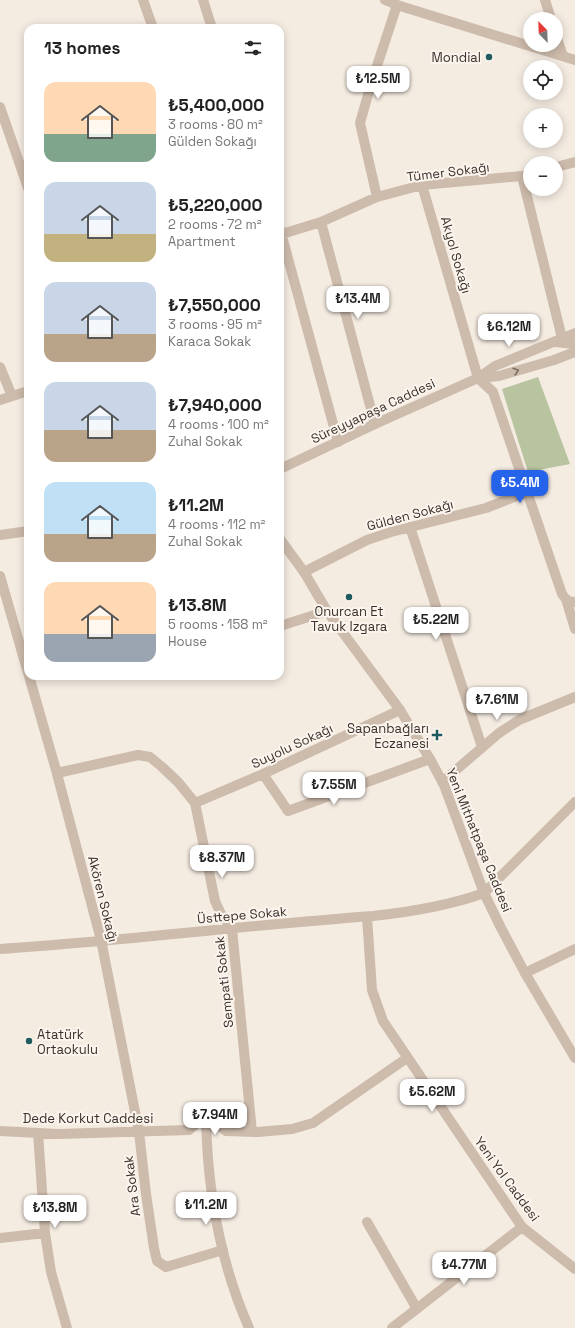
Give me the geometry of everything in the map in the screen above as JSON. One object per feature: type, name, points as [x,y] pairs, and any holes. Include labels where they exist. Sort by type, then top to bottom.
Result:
[{"type":"street","points":[[143,0],[152,24]]},
{"type":"street","points":[[203,0],[211,24]]},
{"type":"street","points":[[385,0],[575,60]]},
{"type":"street","points":[[545,0],[549,12]]},
{"type":"street","points":[[377,197],[360,123],[371,84],[398,5]]},
{"type":"street","points":[[561,52],[562,56]]},
{"type":"street","points":[[0,107],[24,176]]},
{"type":"street","points":[[563,165],[575,162]]},
{"type":"street","name":"Tümer Sokağı","points":[[284,231],[321,222],[377,197],[422,186],[523,175]]},
{"type":"street","name":"Akyol Sokağı","points":[[422,186],[478,378]]},
{"type":"street","points":[[530,196],[558,340],[575,333]]},
{"type":"street","points":[[321,222],[375,424]]},
{"type":"street","points":[[284,243],[338,442]]},
{"type":"street","name":"Süreyyapaşa Caddesi","points":[[284,467],[375,424],[478,378],[495,366],[558,340],[575,344]]},
{"type":"street","name":"Süreyyapaşa Caddesi","points":[[478,378],[499,376],[554,360],[575,352]]},
{"type":"street","name":"Süreyyapaşa Caddesi","points":[[554,360],[575,359]]},
{"type":"street","points":[[0,367],[12,396]]},
{"type":"street","points":[[478,378],[493,392],[562,594],[570,601],[575,628]]},
{"type":"street","points":[[0,400],[24,392]]},
{"type":"street","name":"Gülden Sokağı","points":[[304,572],[368,540],[410,527],[468,513],[504,502],[527,492]]},
{"type":"street","points":[[410,527],[482,748]]},
{"type":"street","points":[[0,535],[24,532]]},
{"type":"street","name":"Yeni Mithatpaşa Caddesi","points":[[284,544],[304,572],[327,611],[400,710],[430,759],[442,782],[484,893],[525,973],[575,1058]]},
{"type":"street","points":[[0,576],[24,659]]},
{"type":"street","points":[[284,625],[327,611]]},
{"type":"street","name":"Akören Sokağı","points":[[30,680],[57,773],[101,940],[139,1132]]},
{"type":"street","points":[[442,782],[499,733],[519,720],[575,697]]},
{"type":"street","name":"Suyolu Sokağı","points":[[195,803],[263,774],[400,710]]},
{"type":"street","name":"Sempati Sokak","points":[[57,773],[138,755],[150,757],[178,782],[195,803],[215,901],[221,914],[232,929],[252,1132]]},
{"type":"street","points":[[263,774],[288,812],[430,759]]},
{"type":"street","points":[[484,893],[575,802]]},
{"type":"street","name":"Üsttepe Sokak","points":[[0,949],[51,946],[101,940],[367,917],[418,910],[470,898],[484,893]]},
{"type":"street","name":"Yeni Yol Caddesi","points":[[367,917],[372,990],[383,1021],[522,1227],[575,1269]]},
{"type":"street","points":[[525,973],[575,949]]},
{"type":"street","points":[[206,1115],[226,1131],[252,1132],[292,1130],[313,1123],[407,1058]]},
{"type":"street","points":[[206,1115],[206,1139],[217,1224],[235,1290],[250,1328]]},
{"type":"street","name":"Dede Korkut Caddesi","points":[[0,1130],[73,1134],[189,1130],[206,1115]]},
{"type":"street","name":"Ara Sokak","points":[[139,1132],[146,1201],[157,1261],[166,1267],[223,1250]]},
{"type":"street","points":[[38,1133],[45,1233],[51,1272],[67,1328]]},
{"type":"street","points":[[367,1222],[417,1309]]},
{"type":"street","points":[[394,1327],[522,1227]]},
{"type":"street","points":[[0,1238],[45,1233]]},
{"type":"green space","points":[[538,377],[570,464],[528,472],[502,389]]},
{"type":"place","name":"Mondial","points":[[489,57]]},
{"type":"place","name":"Onurcan Et Tavuk Izgara","points":[[349,597]]},
{"type":"place","name":"Sapanbağları Eczanesi","points":[[437,735]]},
{"type":"place","name":"Atatürk Ortaokulu","points":[[29,1041]]}]
